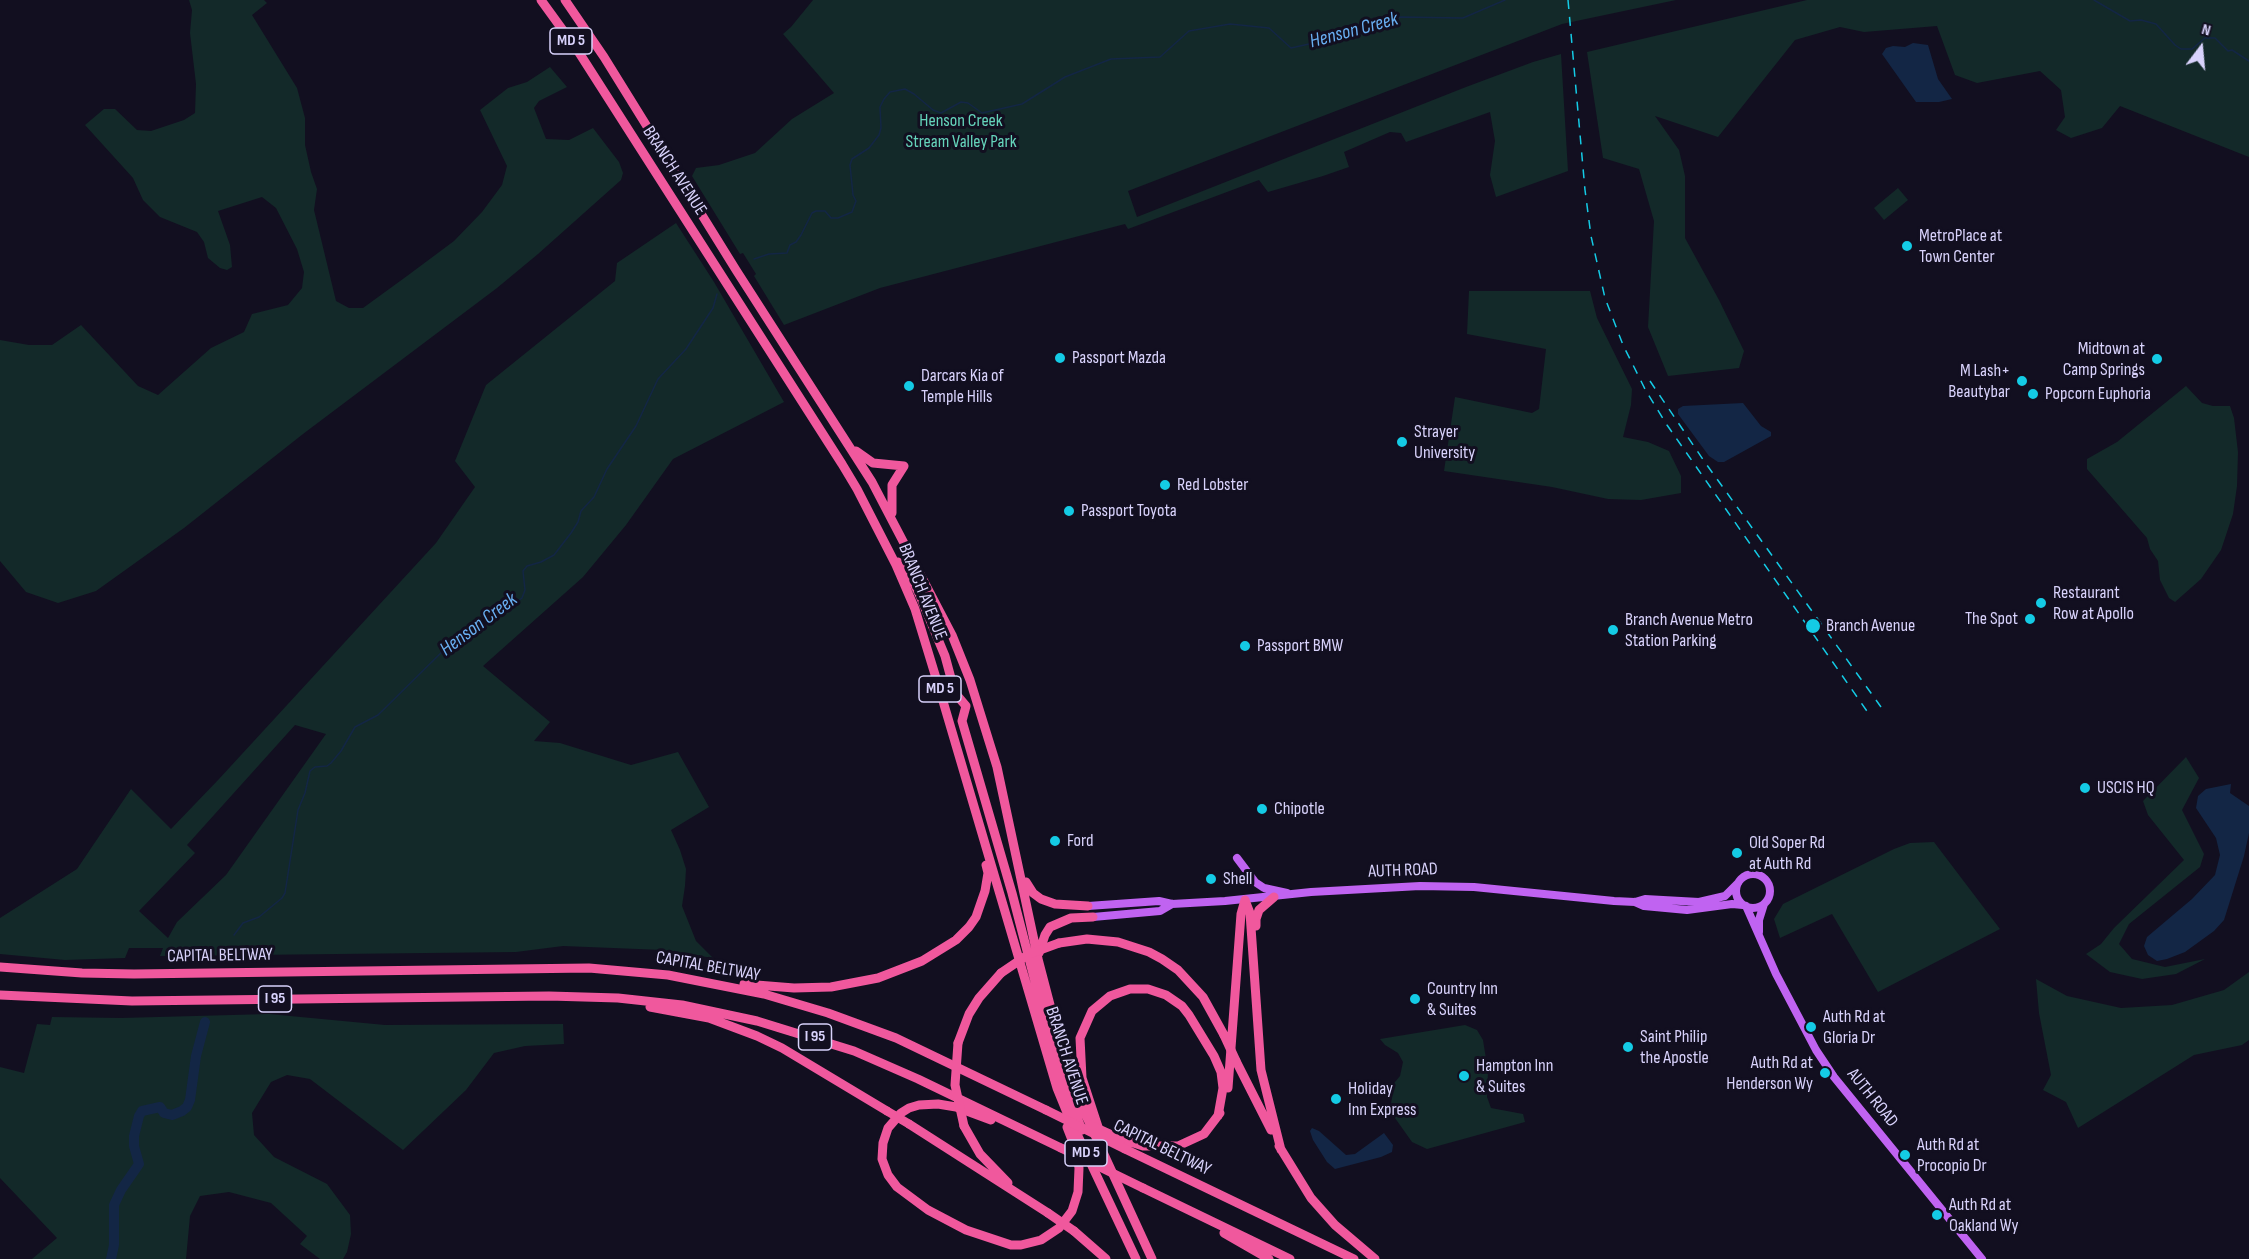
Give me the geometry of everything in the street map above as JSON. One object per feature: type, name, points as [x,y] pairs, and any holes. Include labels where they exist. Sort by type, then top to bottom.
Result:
[{"type":"highway","name":"BRANCH AVENUE","points":[[541,0],[578,51],[842,464],[891,555],[915,609],[1039,1029],[1068,1116],[1137,1259]]},
{"type":"highway","name":"BRANCH AVENUE","points":[[565,0],[604,57],[736,270],[848,443],[872,482],[940,609],[970,680],[997,767],[1022,875],[1038,959],[1073,1082],[1151,1257]]},
{"type":"highway","points":[[848,443],[873,463],[904,466],[892,485],[892,519]]},
{"type":"highway","points":[[891,555],[910,576],[920,596],[945,656],[956,693],[966,706],[962,721],[1014,901],[1056,1062],[1128,1241]]},
{"type":"highway","points":[[668,975],[762,986],[814,988],[878,978],[922,961],[956,940],[969,927],[981,904],[988,873],[979,827]]},
{"type":"highway","points":[[1022,875],[1033,893],[1041,899],[1055,904],[1088,906]]},
{"type":"highway","points":[[1254,976],[1257,962],[1256,919],[1259,910],[1274,897]]},
{"type":"highway","points":[[1245,900],[1250,913],[1261,1070],[1281,1150]]},
{"type":"highway","points":[[1044,1107],[1143,1146],[1178,1146],[1204,1134],[1218,1116],[1227,1097],[1241,914],[1245,900]]},
{"type":"highway","points":[[1038,959],[1041,945],[1050,927],[1071,918],[1093,916]]},
{"type":"highway","points":[[1048,1213],[991,1167],[971,1140],[964,1126],[955,1085],[958,1043],[969,1014],[979,998],[1001,973],[1029,954],[1059,943],[1087,939],[1110,941],[1141,949],[1162,959],[1178,970],[1203,997],[1281,1150],[1311,1198],[1335,1226],[1375,1259]]},
{"type":"highway","name":"CAPITAL BELTWAY","points":[[0,968],[134,974],[589,968],[668,975],[764,994],[828,1013],[896,1038],[1044,1107],[1125,1149],[1354,1259]]},
{"type":"highway","points":[[1122,1194],[1085,1089],[1080,1060],[1080,1038],[1084,1027],[1092,1011],[1101,1003],[1119,992],[1139,988],[1157,991],[1182,1006],[1214,1056],[1221,1072],[1223,1088],[1218,1116]]},
{"type":"highway","name":"I 95","points":[[0,995],[132,1001],[549,996],[618,998],[682,1005],[719,1012],[788,1029],[885,1064],[1290,1259]]},
{"type":"highway","points":[[549,996],[638,1005],[723,1022],[782,1048],[909,1124],[1048,1213],[1074,1231],[1106,1259]]},
{"type":"highway","points":[[1039,1029],[1053,1089],[1076,1149],[1079,1168],[1078,1192],[1072,1211],[1067,1220],[1051,1235],[1031,1243],[1011,1245],[966,1230],[928,1210],[897,1187],[888,1175],[882,1160],[885,1135],[893,1121],[909,1108],[929,1104],[948,1105],[968,1111],[1061,1148]]},
{"type":"highway","points":[[1143,1188],[1269,1259]]},
{"type":"main road","points":[[1236,858],[1255,882],[1264,888],[1293,894]]},
{"type":"main road","points":[[1748,874],[1764,878],[1770,888],[1770,895],[1764,904],[1753,908],[1744,906],[1737,897],[1738,883],[1748,874]]},
{"type":"main road","name":"AUTH ROAD","points":[[1635,902],[1646,899],[1681,902],[1707,901],[1725,896],[1738,883]]},
{"type":"main road","name":"AUTH ROAD","points":[[1088,906],[1160,901],[1172,904],[1245,900],[1293,894],[1420,886],[1453,886],[1635,902],[1644,906],[1687,910],[1732,904],[1744,906],[1802,1026],[1834,1077],[1982,1259]]},
{"type":"main road","name":"AUTH ROAD","points":[[1093,916],[1160,911],[1172,904]]},
{"type":"main road","name":"AUTH ROAD","points":[[1761,941],[1759,920],[1764,904]]},
{"type":"green space","points":[[189,0],[264,0],[267,3],[252,15],[297,88],[305,118],[305,145],[317,189],[314,210],[336,301],[349,308],[363,308],[454,241],[482,212],[502,185],[507,166],[480,110],[508,88],[527,82],[550,67],[567,87],[539,101],[534,108],[546,139],[569,140],[593,128],[619,162],[623,173],[621,180],[497,288],[303,434],[184,528],[96,591],[58,603],[26,592],[0,561],[0,340],[29,345],[52,345],[81,325],[138,386],[158,395],[211,348],[244,332],[252,314],[288,305],[302,288],[304,272],[297,249],[276,208],[262,197],[218,211],[230,245],[232,267],[227,270],[220,268],[208,258],[204,242],[197,232],[160,217],[143,200],[133,178],[85,125],[104,109],[115,109],[137,130],[151,131],[184,120],[195,113],[196,84],[190,33],[192,10]]},
{"type":"green space","name":"Henson Creek Stream Valley Park","points":[[813,0],[1676,0],[1562,24],[1128,191],[1137,217],[1466,87],[1561,54],[1568,171],[1496,197],[1490,175],[1495,141],[1490,112],[1406,142],[1401,133],[1390,132],[1344,152],[1349,167],[1323,176],[1268,192],[1259,180],[1128,229],[1125,224],[880,288],[784,325],[754,276],[756,274],[743,253],[740,254],[692,176],[696,168],[719,165],[755,153],[792,119],[834,93],[783,34]]},
{"type":"green space","points":[[1807,0],[2249,0],[2249,157],[2120,106],[2102,128],[2071,138],[2056,130],[2065,117],[2061,90],[2040,71],[1977,83],[1955,75],[1937,26],[1864,32],[1840,27],[1795,40],[1718,137],[1655,116],[1679,150],[1685,176],[1685,238],[1744,351],[1739,368],[1668,376],[1648,327],[1654,221],[1639,169],[1603,158],[1587,52]]},
{"type":"green space","points":[[1898,188],[1908,200],[1884,220],[1874,208]]},
{"type":"green space","points":[[676,223],[714,282],[784,402],[673,459],[626,525],[583,577],[483,666],[550,722],[534,741],[560,743],[631,765],[678,752],[709,807],[671,830],[686,869],[682,906],[696,941],[713,958],[663,950],[563,946],[516,952],[160,956],[163,948],[129,948],[125,958],[65,960],[0,954],[0,918],[77,869],[131,789],[171,829],[436,543],[475,487],[455,461],[486,385],[615,281],[617,263]],"holes":[[[295,725],[326,734],[226,875],[177,922],[168,938],[139,911],[195,853],[187,845]]]},
{"type":"green space","points":[[1469,291],[1590,291],[1597,318],[1632,389],[1631,405],[1623,437],[1648,442],[1669,451],[1681,476],[1681,493],[1641,500],[1608,499],[1552,487],[1444,471],[1455,397],[1532,413],[1539,409],[1546,349],[1467,334]]},
{"type":"green space","points":[[2186,386],[2202,403],[2213,406],[2230,406],[2234,418],[2238,452],[2237,486],[2233,514],[2221,550],[2201,579],[2175,602],[2169,598],[2160,580],[2158,561],[2150,549],[2147,538],[2087,469],[2087,459],[2117,442]]},
{"type":"green space","points":[[2186,757],[2199,778],[2182,810],[2204,854],[2200,867],[2129,924],[2119,944],[2132,959],[2165,967],[2205,959],[2176,974],[2142,979],[2110,972],[2086,954],[2101,944],[2114,928],[2184,860],[2148,815],[2143,801]]},
{"type":"green space","points":[[1934,842],[2000,929],[1878,992],[1832,914],[1780,938],[1774,919],[1783,904],[1894,849],[1910,843]]},
{"type":"green space","points":[[2249,972],[2249,1040],[2242,1045],[2194,1055],[2078,1128],[2066,1102],[2043,1090],[2051,1075],[2039,1013],[2036,979],[2067,996],[2121,1008],[2172,1005],[2224,990]]},
{"type":"green space","points":[[269,1014],[385,1025],[563,1024],[564,1044],[525,1046],[494,1053],[466,1090],[403,1150],[310,1079],[287,1075],[271,1082],[252,1113],[254,1135],[274,1157],[327,1184],[350,1215],[351,1234],[343,1259],[320,1259],[300,1244],[307,1236],[271,1203],[229,1192],[200,1196],[190,1216],[186,1259],[32,1259],[57,1238],[0,1178],[0,1067],[24,1073],[37,1024],[50,1025],[52,1017],[121,1018]]},
{"type":"green space","points":[[1465,1025],[1477,1030],[1483,1040],[1488,1072],[1487,1097],[1491,1108],[1523,1114],[1525,1122],[1427,1149],[1412,1142],[1390,1111],[1392,1097],[1390,1088],[1400,1076],[1403,1062],[1398,1053],[1380,1039]]},
{"type":"water","points":[[1913,43],[1928,45],[1938,79],[1952,99],[1939,102],[1916,102],[1882,54],[1886,48],[1905,47]]},
{"type":"water","points":[[1743,403],[1761,426],[1771,432],[1771,436],[1724,462],[1718,462],[1709,456],[1678,414],[1678,409],[1683,406]]},
{"type":"water","points":[[2231,784],[2230,793],[2249,806],[2249,833],[2224,920],[2214,931],[2185,952],[2157,961],[2148,955],[2144,946],[2147,937],[2192,899],[2215,875],[2220,855],[2216,838],[2196,808],[2198,796],[2206,789]]},
{"type":"water","points":[[1312,1128],[1319,1131],[1346,1155],[1355,1154],[1384,1133],[1393,1145],[1392,1152],[1335,1169],[1327,1162],[1313,1140],[1310,1131]]},
{"type":"waterway","name":"Henson Creek","points":[[754,259],[769,254],[787,253],[790,245],[796,242],[801,235],[812,213],[816,211],[825,211],[831,218],[838,218],[852,212],[856,201],[853,195],[850,165],[852,159],[869,148],[879,135],[880,107],[890,92],[905,89],[933,110],[941,113],[961,102],[968,103],[982,113],[1022,104],[1065,77],[1111,59],[1160,57],[1189,31],[1230,24],[1269,28],[1291,48],[1401,17],[1463,18],[1505,0]]},
{"type":"waterway","name":"Henson Creek","points":[[2094,0],[2130,21],[2141,20],[2156,24],[2181,49],[2192,49],[2205,38],[2215,38],[2228,51],[2232,50],[2249,61]]},
{"type":"waterway","name":"Henson Creek","points":[[234,935],[243,923],[259,917],[285,893],[298,810],[310,771],[315,767],[327,766],[331,763],[355,727],[378,715],[446,648],[486,624],[522,598],[525,590],[523,571],[527,566],[554,555],[571,533],[578,522],[581,511],[594,497],[607,469],[636,426],[658,379],[686,349],[713,308],[717,294]]},
{"type":"waterway","name":"Henson Creek","points":[[111,1259],[114,1245],[114,1205],[121,1190],[139,1164],[134,1146],[139,1116],[142,1111],[160,1107],[164,1113],[172,1115],[187,1107],[205,1022]]},
{"type":"railway","points":[[1568,0],[1591,236],[1605,298],[1623,345],[1646,391],[1667,425],[1869,714]]},
{"type":"railway","points":[[1650,381],[1704,461],[1881,707]]},
{"type":"place","name":"MetroPlace at Town Center","points":[[1907,246]]},
{"type":"place","name":"Passport Mazda","points":[[1060,358]]},
{"type":"place","name":"Midtown at Camp Springs","points":[[2157,359]]},
{"type":"place","name":"M Lash+ Beautybar","points":[[2022,381]]},
{"type":"place","name":"Darcars Kia of Temple Hills","points":[[909,386]]},
{"type":"place","name":"Popcorn Euphoria","points":[[2033,394]]},
{"type":"place","name":"Strayer University","points":[[1402,442]]},
{"type":"place","name":"Red Lobster","points":[[1165,485]]},
{"type":"place","name":"Passport Toyota","points":[[1069,511]]},
{"type":"place","name":"Restaurant Row at Apollo","points":[[2041,603]]},
{"type":"place","name":"The Spot","points":[[2030,619]]},
{"type":"place","name":"Branch Avenue","points":[[1813,626]]},
{"type":"place","name":"Branch Avenue Metro Station Parking","points":[[1613,630]]},
{"type":"place","name":"Passport BMW","points":[[1245,646]]},
{"type":"place","name":"USCIS HQ","points":[[2085,788]]},
{"type":"place","name":"Chipotle","points":[[1262,809]]},
{"type":"place","name":"Ford","points":[[1055,841]]},
{"type":"place","name":"Old Soper Rd at Auth Rd","points":[[1737,853]]},
{"type":"place","name":"Shell","points":[[1211,879]]},
{"type":"place","name":"Country Inn & Suites","points":[[1415,999]]},
{"type":"place","name":"Auth Rd at Gloria Dr","points":[[1811,1027]]},
{"type":"place","name":"Saint Philip the Apostle","points":[[1628,1047]]},
{"type":"place","name":"Auth Rd at Henderson Wy","points":[[1825,1073]]},
{"type":"place","name":"Hampton Inn & Suites","points":[[1464,1076]]},
{"type":"place","name":"Holiday Inn Express","points":[[1336,1099]]},
{"type":"place","name":"Auth Rd at Procopio Dr","points":[[1905,1155]]},
{"type":"place","name":"Auth Rd at Oakland Wy","points":[[1937,1215]]}]
